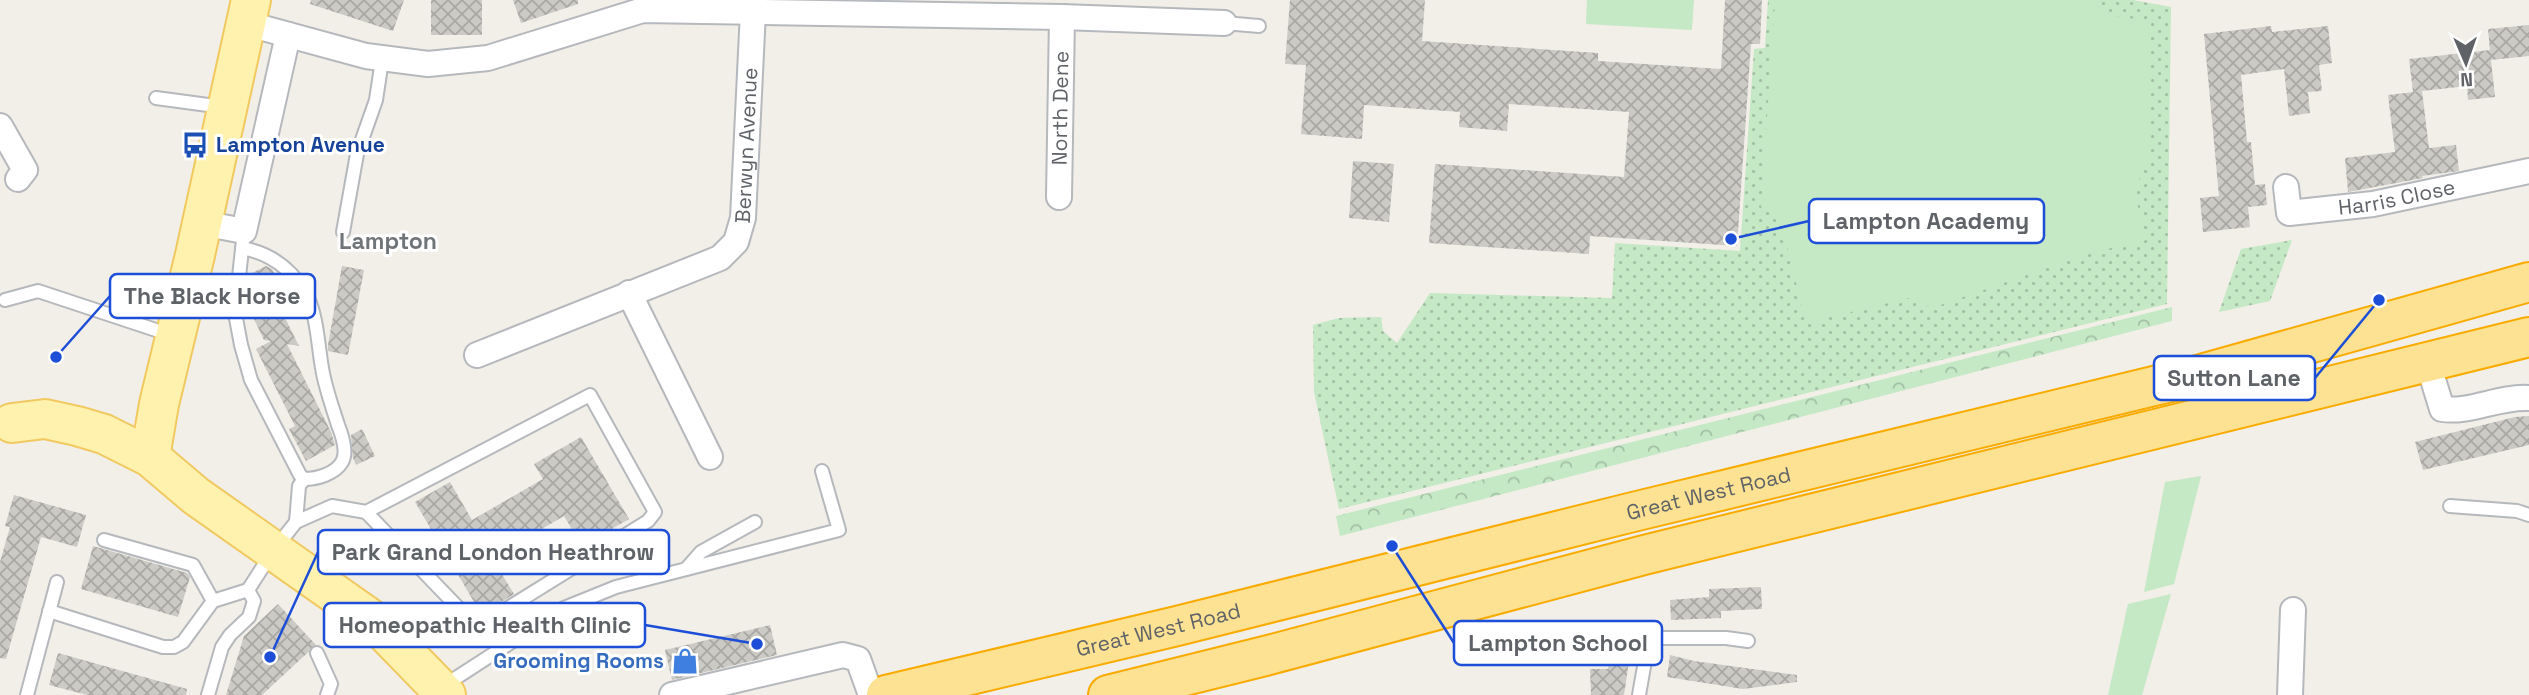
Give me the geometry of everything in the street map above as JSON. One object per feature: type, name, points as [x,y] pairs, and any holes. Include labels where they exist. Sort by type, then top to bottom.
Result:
[{"type":"highway","name":"Great West Road","points":[[875,683],[1177,626],[2187,378],[2529,282]]},
{"type":"highway","name":"Great West Road","points":[[1108,695],[1644,555],[2529,337]]},
{"type":"main road","points":[[150,457],[159,404],[248,11]]},
{"type":"main road","points":[[6,430],[45,419],[104,434],[150,457],[196,496],[285,536],[443,691]]},
{"type":"street","points":[[248,11],[288,35],[382,60],[428,64],[488,58],[628,7],[642,10],[753,12],[800,6],[1054,11],[1224,23]]},
{"type":"street","name":"North Dene","points":[[1054,11],[1059,198]]},
{"type":"street","name":"Berwyn Avenue","points":[[477,355],[720,258],[736,242],[743,218],[753,12]]},
{"type":"street","points":[[202,223],[243,240],[288,35]]},
{"type":"street","points":[[0,126],[25,170],[18,179]]},
{"type":"street","name":"Harris Close","points":[[2286,187],[2289,213],[2373,204],[2529,171]]},
{"type":"street","points":[[629,293],[710,457]]},
{"type":"street","points":[[2427,360],[2442,410],[2457,411],[2500,401],[2529,398]]},
{"type":"street","points":[[2290,695],[2293,610]]},
{"type":"street","points":[[675,695],[843,655],[858,659],[875,683],[871,695]]},
{"type":"lane","points":[[1224,23],[1259,26]]},
{"type":"lane","points":[[343,232],[357,154],[376,100],[382,60]]},
{"type":"lane","points":[[156,98],[227,107]]},
{"type":"lane","points":[[243,240],[288,270],[307,295],[322,371],[342,437],[344,455],[341,463],[332,472],[316,479],[304,479],[288,454],[251,380],[241,345],[235,313],[243,240]]},
{"type":"lane","points":[[5,300],[38,291],[175,337]]},
{"type":"lane","points":[[285,536],[332,506],[366,512],[471,621],[487,621],[648,521],[655,512],[590,395],[366,512]]},
{"type":"lane","points":[[443,691],[564,608],[615,587],[839,530],[822,471]]},
{"type":"lane","points":[[208,695],[222,647],[249,617],[251,596],[285,536],[299,486],[304,479]]},
{"type":"lane","points":[[2450,506],[2529,514]]},
{"type":"lane","points":[[686,569],[701,552],[755,522]]},
{"type":"lane","points":[[104,540],[193,565],[213,601]]},
{"type":"lane","points":[[27,695],[57,582]]},
{"type":"lane","points":[[49,611],[163,647],[174,647],[188,637],[213,601],[251,596],[268,604]]},
{"type":"lane","points":[[1639,695],[1649,638],[1726,638],[1748,641]]},
{"type":"lane","points":[[317,653],[331,684],[327,695]]},
{"type":"green space","points":[[1587,0],[1694,0],[1692,30],[1586,24]]},
{"type":"green space","points":[[1768,0],[2133,0],[2171,7],[2167,304],[1339,509],[1314,392],[1313,325],[1339,318],[1381,317],[1383,331],[1397,343],[1430,293],[1612,298],[1615,243],[1740,251],[1754,49],[1765,48]]},
{"type":"green space","points":[[1775,0],[2094,0],[2103,14],[2148,21],[2149,159],[2134,190],[2146,240],[2086,254],[1932,308],[1913,297],[1806,323],[1780,218],[1761,207]]},
{"type":"green space","points":[[2292,240],[2270,301],[2219,312],[2241,249]]},
{"type":"green space","points":[[2172,307],[2172,321],[1340,536],[1336,516]]},
{"type":"green space","points":[[2201,476],[2174,584],[2144,592],[2165,482]]},
{"type":"green space","points":[[2171,594],[2142,695],[2108,695],[2128,604]]},
{"type":"building","points":[[311,0],[404,0],[393,31],[310,4]]},
{"type":"building","points":[[431,0],[482,0],[482,35],[431,35]]},
{"type":"building","points":[[513,0],[578,0],[578,4],[521,23]]},
{"type":"building","points":[[1290,0],[1425,0],[1422,41],[1598,53],[1598,61],[1721,69],[1725,0],[1762,0],[1760,44],[1751,44],[1737,246],[1590,236],[1589,254],[1429,243],[1435,164],[1624,177],[1629,112],[1509,104],[1507,131],[1459,127],[1460,112],[1364,105],[1362,139],[1301,134],[1306,65],[1285,64]]},
{"type":"building","points":[[2529,25],[2529,56],[2491,60],[2495,97],[2468,100],[2467,86],[2413,92],[2409,59],[2490,50],[2488,29]]},
{"type":"building","points":[[2271,26],[2272,32],[2328,26],[2332,63],[2319,65],[2322,91],[2308,92],[2310,113],[2289,116],[2284,69],[2241,75],[2247,142],[2251,142],[2255,185],[2265,184],[2267,205],[2248,207],[2250,227],[2203,232],[2200,198],[2219,196],[2204,34]]},
{"type":"building","points":[[2422,91],[2429,148],[2456,145],[2459,171],[2348,192],[2345,158],[2395,152],[2388,95]]},
{"type":"building","points":[[1353,161],[1394,164],[1389,222],[1349,218]]},
{"type":"building","points":[[266,266],[272,269],[284,294],[275,298],[299,346],[287,344],[335,445],[306,461],[289,429],[295,426],[256,349],[271,341],[264,340],[250,311],[257,307],[250,293],[255,291],[248,275]]},
{"type":"building","points":[[342,266],[364,270],[348,355],[328,351]]},
{"type":"building","points":[[2529,416],[2529,445],[2423,470],[2415,442],[2515,417]]},
{"type":"building","points":[[362,429],[375,456],[356,465],[351,435]]},
{"type":"building","points":[[581,437],[629,519],[582,546],[564,516],[492,558],[514,594],[485,612],[480,612],[415,502],[450,482],[472,520],[543,479],[534,464]]},
{"type":"building","points":[[14,495],[86,515],[77,547],[41,537],[6,659],[0,658],[0,562],[10,527],[5,526]]},
{"type":"building","points":[[93,546],[187,573],[190,577],[178,617],[81,589]]},
{"type":"building","points":[[1761,587],[1762,609],[1721,611],[1721,618],[1671,620],[1670,600],[1709,597],[1709,589]]},
{"type":"building","points":[[278,604],[316,645],[262,695],[226,695],[244,636]]},
{"type":"building","points":[[770,625],[777,655],[672,680],[665,650]]},
{"type":"building","points":[[1611,645],[1631,648],[1624,695],[1591,695],[1590,669],[1608,669]]},
{"type":"building","points":[[58,653],[187,689],[186,695],[87,695],[49,685]]},
{"type":"building","points":[[1670,655],[1694,661],[1797,675],[1797,682],[1743,689],[1667,677]]},
{"type":"place","name":"Lampton Avenue","points":[[195,145]]},
{"type":"place","name":"Lampton Academy","points":[[1731,239]]},
{"type":"place","name":"Sutton Lane","points":[[2379,300]]},
{"type":"place","name":"The Black Horse","points":[[56,357]]},
{"type":"place","name":"Lampton School","points":[[1392,546]]},
{"type":"place","name":"Homeopathic Health Clinic","points":[[757,644]]},
{"type":"place","name":"Park Grand London Heathrow","points":[[270,657]]},
{"type":"place","name":"Grooming Rooms","points":[[685,661]]},
{"type":"district","name":"Lampton","points":[[388,241]]}]
